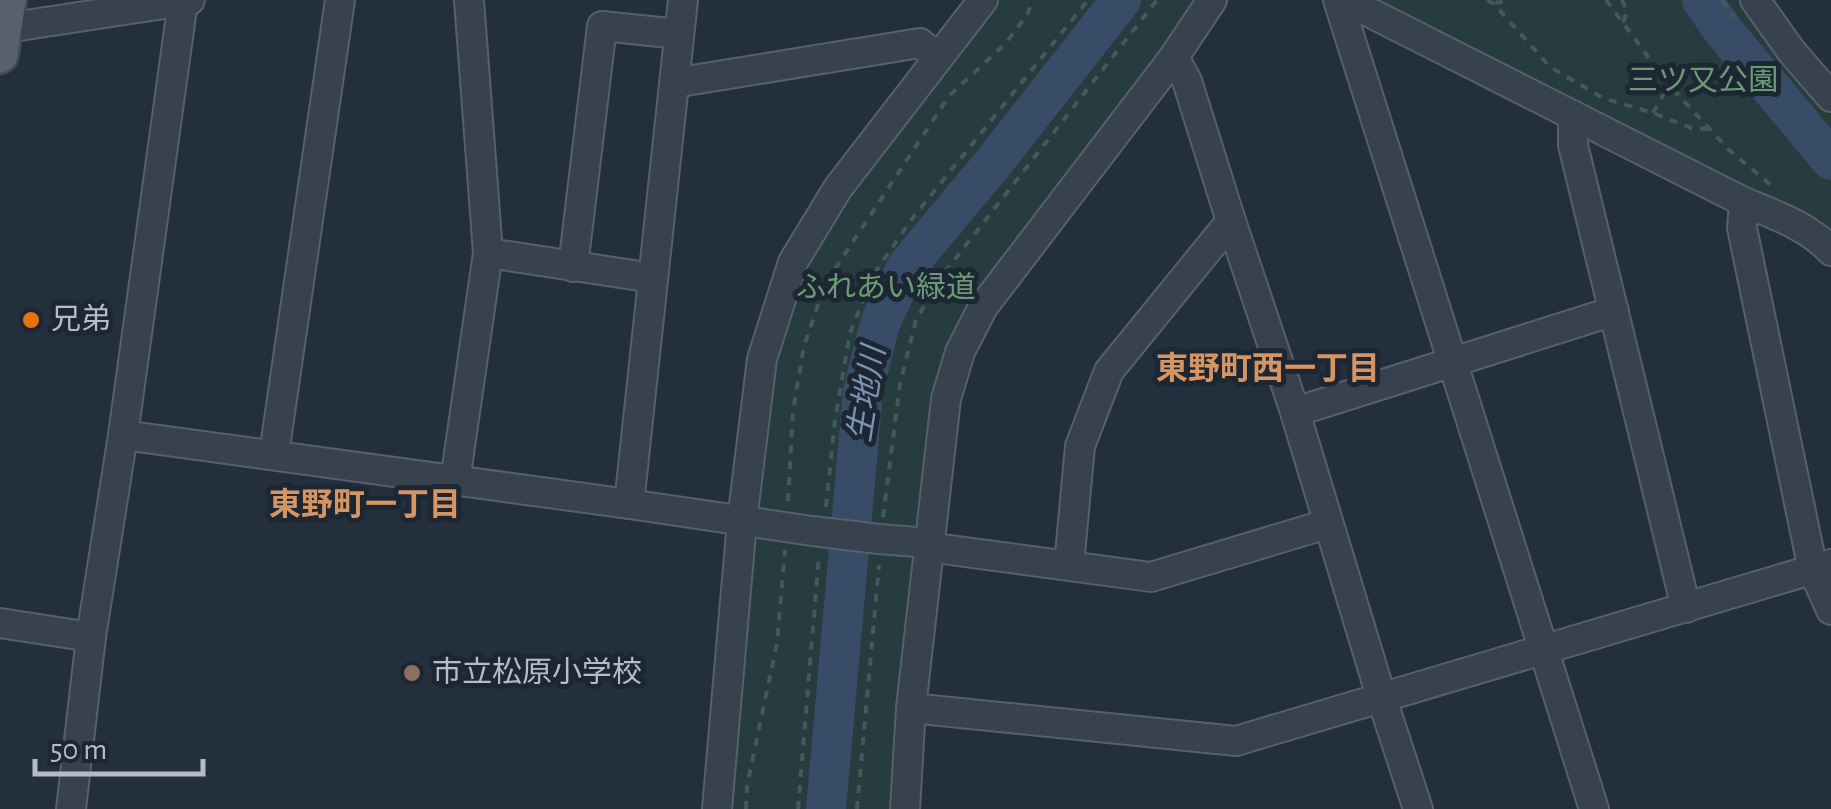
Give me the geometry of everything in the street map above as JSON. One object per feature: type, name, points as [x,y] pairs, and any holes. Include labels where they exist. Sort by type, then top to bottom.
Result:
[{"type":"street","points":[[3,28],[186,0],[91,637],[71,809]]},
{"type":"street","points":[[274,454],[340,0]]},
{"type":"street","points":[[455,481],[488,253],[469,0]]},
{"type":"street","points":[[629,504],[683,0]]},
{"type":"street","points":[[717,809],[742,521],[762,360],[793,262],[838,188],[982,0]]},
{"type":"street","points":[[905,809],[928,545],[946,399],[960,352],[983,307],[1174,57],[1212,0]]},
{"type":"street","points":[[1341,0],[1797,225],[1831,252]]},
{"type":"street","points":[[1341,0],[1594,809]]},
{"type":"street","points":[[1755,0],[1792,52],[1831,96]]},
{"type":"street","points":[[574,267],[602,26],[679,34]]},
{"type":"street","points":[[674,83],[920,43],[936,57]]},
{"type":"street","points":[[1174,57],[1187,81],[1295,412],[1418,809]]},
{"type":"street","points":[[1573,115],[1573,145],[1686,608]]},
{"type":"street","points":[[1744,202],[1742,228],[1831,610]]},
{"type":"street","points":[[1069,565],[1080,446],[1109,371],[1230,221]]},
{"type":"street","points":[[488,253],[653,278]]},
{"type":"street","points":[[1295,412],[1614,311]]},
{"type":"street","points":[[123,435],[1151,577],[1328,524]]},
{"type":"street","points":[[911,708],[1236,740],[1822,567]]},
{"type":"street","points":[[0,623],[91,637]]},
{"type":"path","points":[[788,507],[793,412],[804,346],[825,284],[949,96],[1005,44],[1033,0]]},
{"type":"path","points":[[798,809],[818,534],[826,508],[835,420],[850,333],[874,274],[910,220],[1088,0]]},
{"type":"path","points":[[1487,0],[1550,67],[1604,98],[1692,128],[1710,129]]},
{"type":"path","points":[[1494,4],[1510,0]]},
{"type":"path","points":[[1606,0],[1669,85],[1729,150],[1775,188]]},
{"type":"path","points":[[1622,0],[1627,11],[1623,23]]},
{"type":"path","points":[[1653,113],[1669,85]]},
{"type":"path","points":[[746,809],[747,786],[777,643],[786,546]]},
{"type":"green space","name":"ふれあい緑道","points":[[997,0],[1199,0],[947,351],[897,809],[732,809],[767,379],[808,256],[840,201]]},
{"type":"green space","name":"三ツ又公園","points":[[1374,0],[1742,0],[1831,112],[1831,231],[1819,218],[1811,226]]},
{"type":"waterway","name":"生地川","points":[[826,809],[863,391],[880,323],[907,266],[1121,0]]},
{"type":"waterway","points":[[1702,0],[1831,160]]},
{"type":"place","name":"兄弟","points":[[31,320]]},
{"type":"place","name":"市立松原小学校","points":[[412,673]]},
{"type":"district","name":"東野町西一丁目","points":[[1268,369]]},
{"type":"district","name":"東野町一丁目","points":[[365,505]]}]
